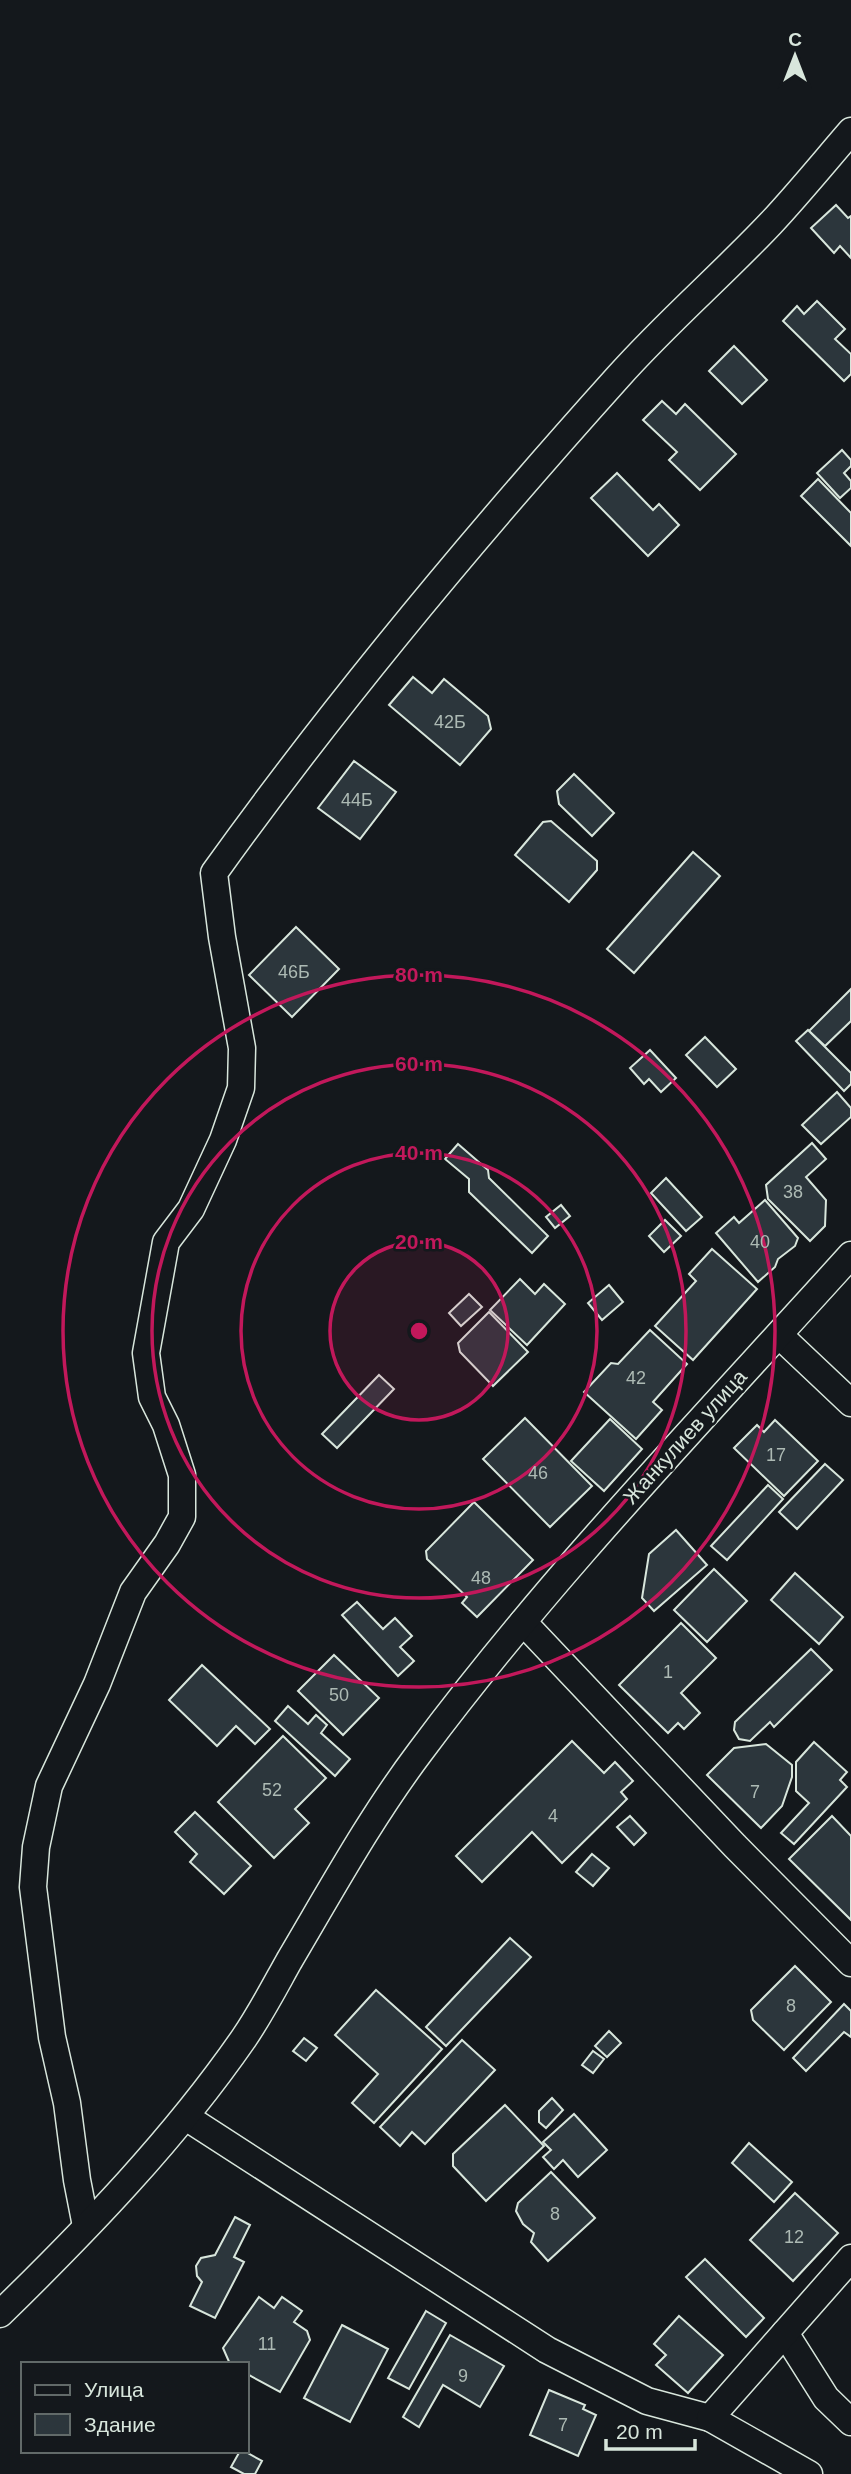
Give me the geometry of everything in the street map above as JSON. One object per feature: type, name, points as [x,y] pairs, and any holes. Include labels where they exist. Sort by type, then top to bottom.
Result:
[{"type":"street","points":[[86,2227],[67,2103],[52,2037],[33,1887],[36,1847],[49,1786],[97,1684],[133,1592],[167,1544],[182,1517],[183,1475],[166,1425],[152,1397],[146,1353],[166,1242],[191,1209],[223,1140],[241,1088],[242,1048],[222,937],[214,873],[373,664],[484,531],[620,375],[772,222],[851,131]]},
{"type":"street","name":"Жанкулиев улица","points":[[0,2314],[86,2227],[186,2117],[246,2035],[358,1843],[419,1753],[523,1622],[649,1475],[851,1255]]},
{"type":"street","points":[[779,1335],[851,1404]]},
{"type":"street","points":[[523,1622],[726,1837],[851,1963]]},
{"type":"street","points":[[186,2117],[547,2350],[647,2402],[710,2418],[809,2474]]},
{"type":"street","points":[[710,2418],[851,2258]]},
{"type":"street","points":[[785,2333],[826,2398],[851,2422]]},
{"type":"building","points":[[836,205],[848,218],[851,216],[851,258],[840,246],[834,253],[811,228]]},
{"type":"building","points":[[817,301],[845,329],[835,339],[851,354],[851,374],[844,381],[783,321],[797,306],[804,314]]},
{"type":"building","points":[[734,346],[767,380],[742,404],[709,371]]},
{"type":"building","points":[[662,401],[676,414],[685,404],[736,454],[700,490],[669,460],[677,452],[643,420]]},
{"type":"building","points":[[842,450],[851,460],[851,466],[844,473],[851,481],[851,488],[840,498],[817,473]]},
{"type":"building","points":[[617,473],[653,510],[659,504],[679,525],[648,556],[591,498]]},
{"type":"building","points":[[818,479],[851,513],[851,546],[801,496]]},
{"type":"building","points":[[413,677],[432,693],[444,679],[488,716],[491,729],[460,765],[389,705]]},
{"type":"building","points":[[354,761],[396,792],[360,839],[318,808]]},
{"type":"building","points":[[574,774],[614,813],[592,836],[559,804],[557,791]]},
{"type":"building","points":[[551,821],[597,861],[597,870],[569,902],[515,855],[543,822]]},
{"type":"building","points":[[693,852],[720,876],[634,973],[607,949]]},
{"type":"building","points":[[296,927],[339,969],[292,1017],[249,975]]},
{"type":"building","points":[[851,989],[851,1021],[825,1046],[809,1031]]},
{"type":"building","points":[[808,1030],[851,1073],[851,1084],[844,1091],[796,1041]]},
{"type":"building","points":[[705,1037],[736,1069],[717,1087],[686,1055]]},
{"type":"building","points":[[650,1050],[676,1078],[661,1092],[649,1079],[644,1084],[630,1068]]},
{"type":"building","points":[[837,1092],[851,1108],[851,1117],[821,1144],[802,1125]]},
{"type":"building","points":[[812,1143],[826,1159],[806,1177],[826,1200],[825,1226],[810,1241],[768,1199],[766,1185]]},
{"type":"building","points":[[458,1144],[488,1170],[489,1178],[548,1236],[532,1253],[469,1192],[469,1179],[445,1159]]},
{"type":"building","points":[[666,1178],[702,1217],[686,1231],[651,1193]]},
{"type":"building","points":[[765,1200],[798,1238],[795,1246],[778,1259],[775,1267],[758,1282],[716,1233],[734,1217],[739,1223]]},
{"type":"building","points":[[561,1205],[570,1216],[555,1228],[546,1217]]},
{"type":"building","points":[[665,1220],[681,1236],[664,1252],[649,1236]]},
{"type":"building","points":[[712,1249],[757,1289],[693,1360],[655,1326],[696,1281],[689,1274]]},
{"type":"building","points":[[520,1279],[535,1294],[544,1284],[565,1304],[527,1345],[490,1310]]},
{"type":"building","points":[[609,1285],[623,1302],[602,1320],[588,1303]]},
{"type":"building","points":[[469,1294],[482,1307],[461,1326],[449,1313]]},
{"type":"building","points":[[489,1312],[528,1352],[493,1386],[460,1352],[458,1343]]},
{"type":"building","points":[[650,1330],[687,1364],[653,1402],[662,1410],[636,1439],[584,1392],[611,1363],[618,1364]]},
{"type":"building","points":[[379,1375],[394,1389],[337,1448],[322,1434]]},
{"type":"building","points":[[525,1418],[592,1486],[550,1527],[483,1459]]},
{"type":"building","points":[[610,1419],[642,1449],[604,1491],[571,1461]]},
{"type":"building","points":[[775,1420],[818,1461],[784,1496],[734,1448],[757,1425],[764,1432]]},
{"type":"building","points":[[825,1464],[843,1480],[797,1529],[779,1512]]},
{"type":"building","points":[[768,1485],[783,1499],[727,1560],[711,1546]]},
{"type":"building","points":[[474,1502],[533,1560],[477,1617],[462,1603],[467,1597],[427,1559],[426,1551]]},
{"type":"building","points":[[676,1530],[707,1565],[654,1611],[642,1598],[649,1554]]},
{"type":"building","points":[[714,1569],[747,1601],[707,1642],[674,1610]]},
{"type":"building","points":[[795,1573],[843,1617],[819,1644],[771,1600]]},
{"type":"building","points":[[357,1602],[383,1629],[395,1618],[412,1636],[400,1647],[414,1661],[398,1676],[342,1615]]},
{"type":"building","points":[[681,1623],[716,1658],[681,1693],[700,1713],[684,1729],[678,1723],[668,1733],[619,1685]]},
{"type":"building","points":[[811,1649],[832,1670],[774,1727],[770,1722],[750,1741],[739,1739],[734,1730],[735,1722]]},
{"type":"building","points":[[334,1655],[379,1698],[343,1735],[298,1691]]},
{"type":"building","points":[[202,1665],[270,1729],[255,1744],[236,1726],[217,1746],[169,1700]]},
{"type":"building","points":[[288,1706],[308,1724],[316,1715],[327,1725],[321,1733],[350,1759],[335,1776],[275,1721]]},
{"type":"building","points":[[283,1736],[326,1778],[295,1809],[309,1823],[274,1858],[218,1802]]},
{"type":"building","points":[[572,1741],[604,1773],[615,1762],[633,1781],[621,1792],[627,1799],[562,1863],[532,1832],[482,1882],[456,1856]]},
{"type":"building","points":[[814,1742],[847,1772],[840,1780],[847,1787],[794,1844],[781,1833],[809,1803],[796,1791],[796,1762]]},
{"type":"building","points":[[766,1744],[792,1765],[792,1777],[782,1806],[761,1828],[707,1775],[734,1748]]},
{"type":"building","points":[[195,1812],[251,1866],[224,1894],[190,1862],[197,1854],[175,1832]]},
{"type":"building","points":[[630,1816],[646,1833],[634,1845],[617,1827]]},
{"type":"building","points":[[832,1816],[851,1836],[851,1920],[789,1859]]},
{"type":"building","points":[[592,1854],[609,1868],[593,1886],[576,1872]]},
{"type":"building","points":[[510,1938],[531,1957],[446,2046],[426,2027]]},
{"type":"building","points":[[795,1966],[831,2002],[784,2050],[753,2020],[751,2010]]},
{"type":"building","points":[[376,1990],[442,2049],[374,2123],[352,2103],[378,2074],[335,2035]]},
{"type":"building","points":[[844,2004],[851,2011],[851,2037],[844,2032],[806,2071],[793,2058]]},
{"type":"building","points":[[609,2031],[621,2043],[607,2057],[595,2046]]},
{"type":"building","points":[[304,2038],[317,2048],[306,2061],[293,2051]]},
{"type":"building","points":[[462,2040],[495,2070],[425,2144],[412,2132],[400,2146],[380,2127]]},
{"type":"building","points":[[593,2051],[604,2059],[593,2073],[582,2065]]},
{"type":"building","points":[[552,2098],[563,2110],[546,2128],[539,2122],[539,2111]]},
{"type":"building","points":[[505,2105],[544,2146],[486,2201],[453,2166],[453,2154]]},
{"type":"building","points":[[574,2114],[607,2150],[578,2177],[563,2160],[554,2169],[543,2157],[551,2150],[543,2142]]},
{"type":"building","points":[[749,2143],[792,2182],[774,2202],[732,2163]]},
{"type":"building","points":[[551,2172],[595,2218],[548,2261],[531,2242],[534,2233],[523,2224],[516,2211],[518,2203]]},
{"type":"building","points":[[795,2193],[838,2233],[793,2281],[750,2240]]},
{"type":"building","points":[[235,2217],[250,2225],[234,2257],[244,2262],[215,2318],[190,2306],[202,2282],[197,2276],[196,2266],[201,2258],[215,2255]]},
{"type":"building","points":[[705,2259],[764,2318],[746,2337],[686,2277]]},
{"type":"building","points":[[259,2297],[274,2308],[282,2297],[302,2311],[294,2322],[307,2331],[310,2340],[280,2392],[248,2375],[248,2362],[229,2362],[223,2348]]},
{"type":"building","points":[[426,2311],[446,2323],[409,2389],[388,2378]]},
{"type":"building","points":[[679,2316],[723,2355],[688,2393],[656,2365],[666,2355],[654,2344]]},
{"type":"building","points":[[342,2325],[388,2349],[350,2422],[304,2398]]},
{"type":"building","points":[[450,2335],[504,2366],[480,2407],[443,2385],[419,2427],[403,2417]]},
{"type":"building","points":[[549,2390],[585,2405],[583,2409],[596,2415],[578,2456],[530,2435]]},
{"type":"building","points":[[239,2453],[248,2453],[262,2461],[255,2474],[244,2474],[231,2467]]}]
